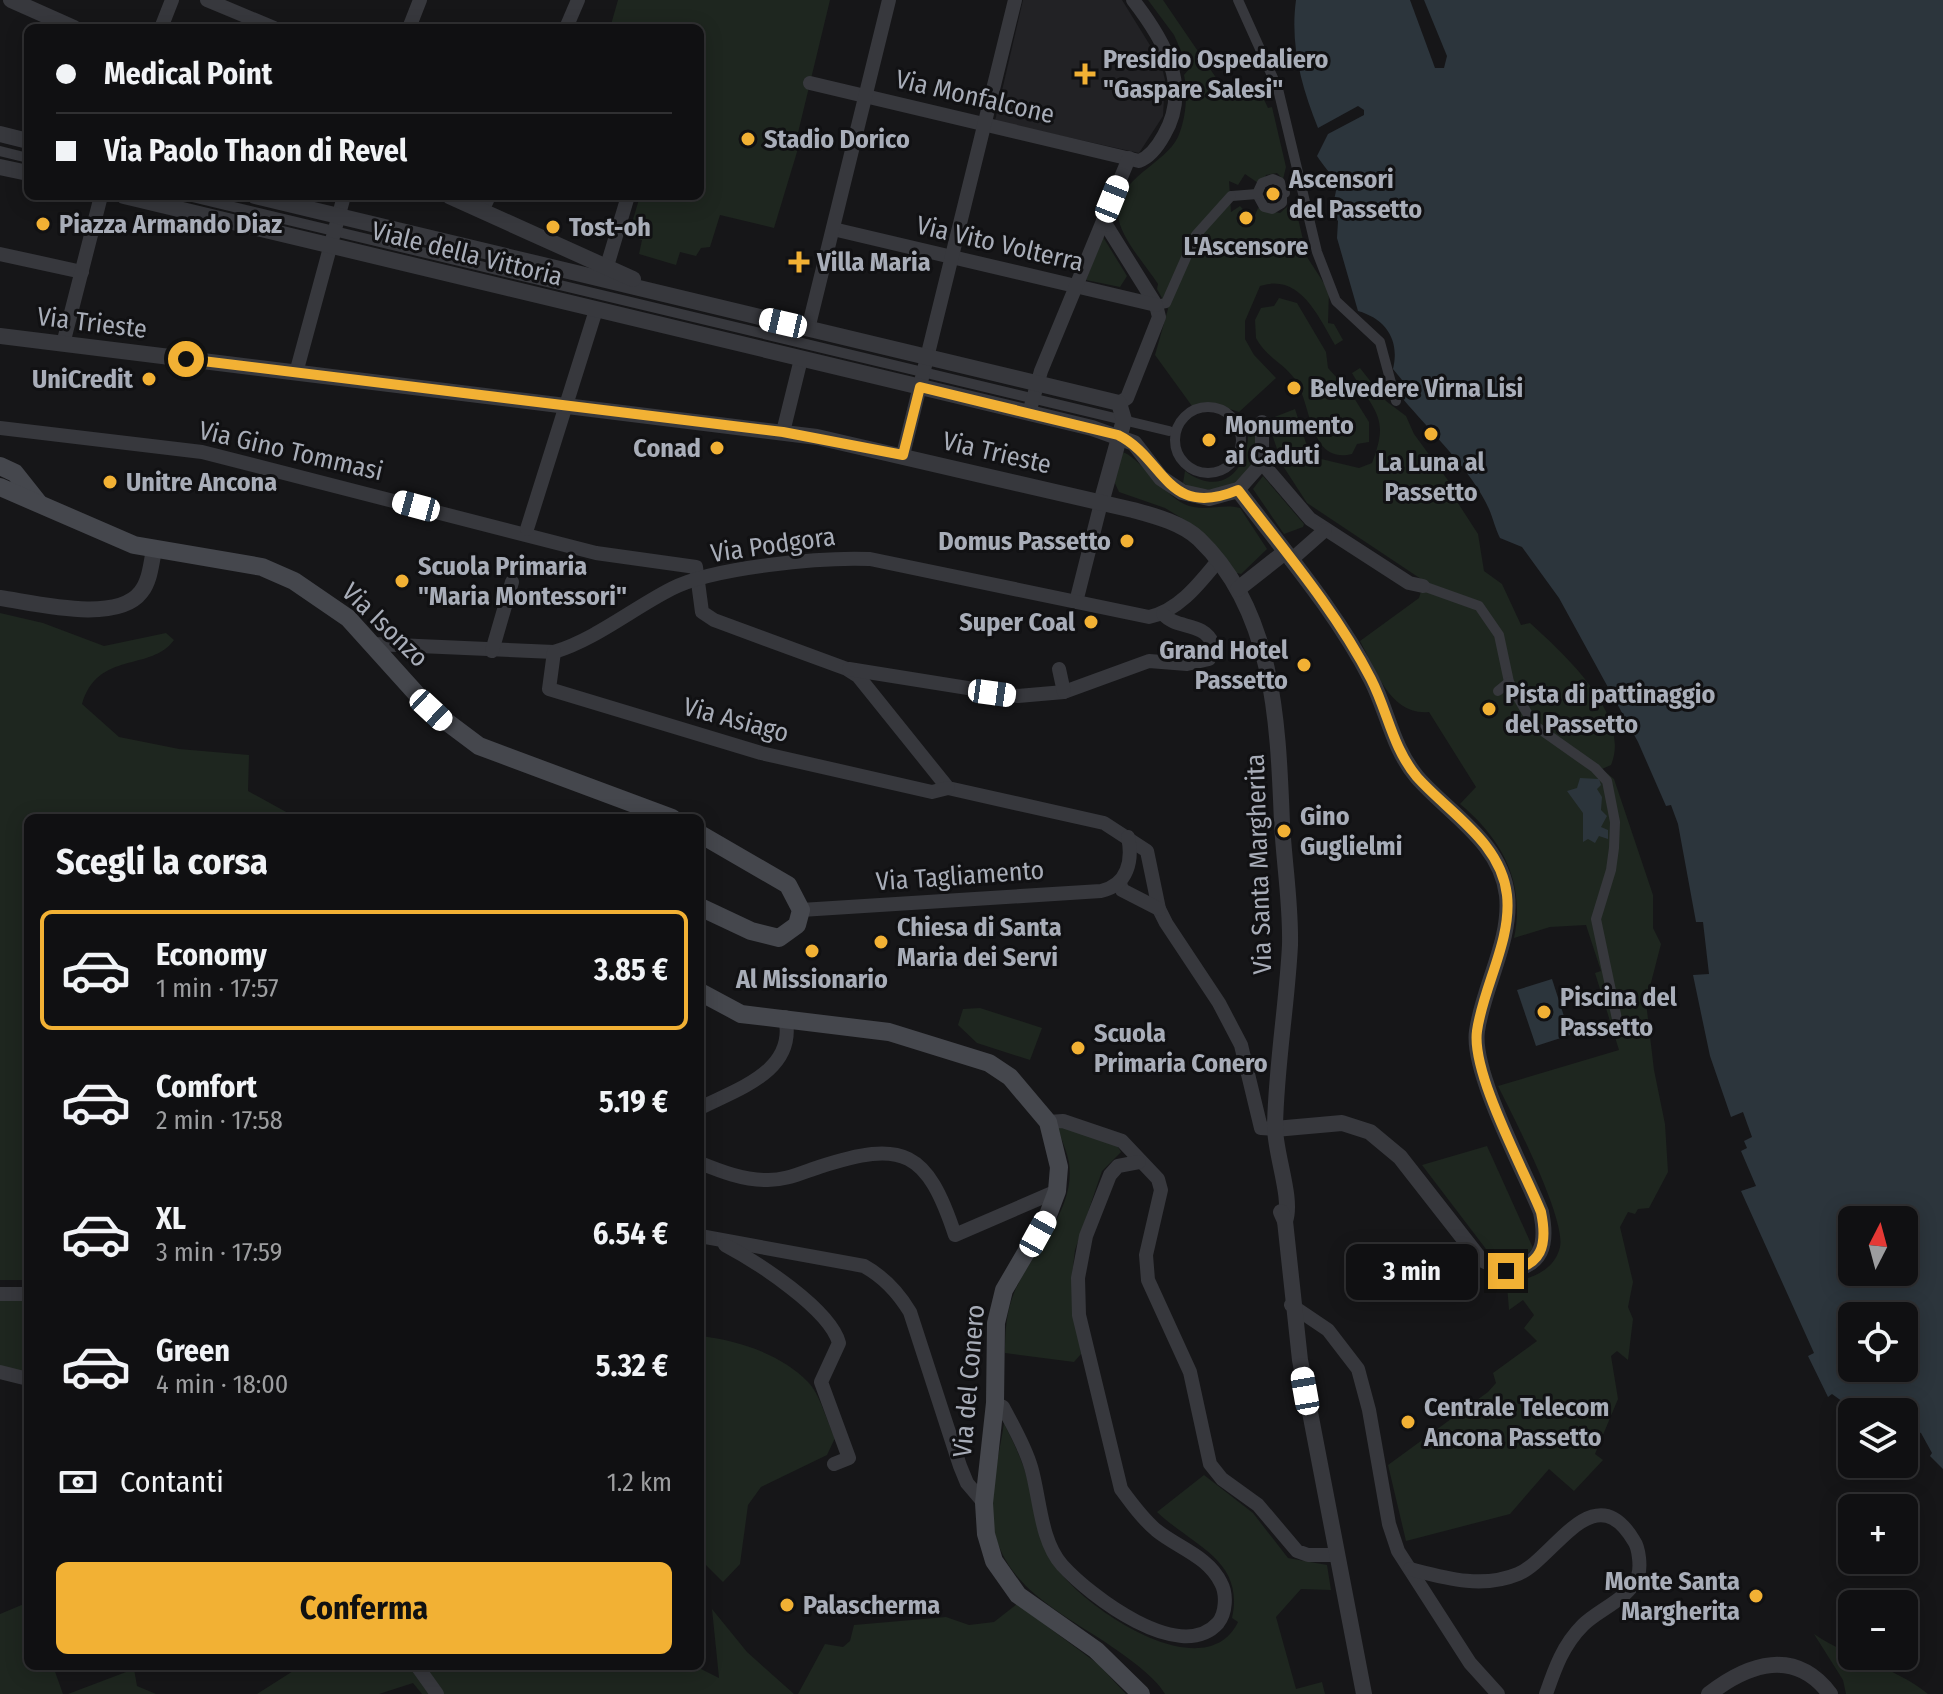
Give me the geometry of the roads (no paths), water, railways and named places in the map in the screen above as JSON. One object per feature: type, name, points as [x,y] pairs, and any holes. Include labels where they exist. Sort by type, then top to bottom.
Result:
[{"type":"main road","name":"Via Isonzo","points":[[5,479],[41,505],[154,550],[262,567],[321,598],[374,644],[431,710],[479,746],[661,814]]},
{"type":"main road","points":[[704,836],[788,885],[801,910],[797,925],[779,938],[751,931],[704,909]]},
{"type":"main road","name":"Via del Conero","points":[[704,991],[785,1017],[897,1033],[989,1063],[1010,1077],[1053,1121],[1059,1167],[1057,1191],[1048,1215],[1000,1302],[995,1403],[984,1503],[989,1548],[1006,1581],[1033,1607],[1096,1650],[1141,1694]]},
{"type":"street","points":[[11,0],[65,24]]},
{"type":"street","points":[[163,24],[172,0]]},
{"type":"street","points":[[207,0],[264,24]]},
{"type":"street","points":[[411,24],[420,0]]},
{"type":"street","points":[[568,24],[578,0]]},
{"type":"street","points":[[808,329],[889,0]]},
{"type":"street","points":[[903,455],[1015,0]]},
{"type":"street","points":[[1033,398],[1129,158],[1145,159],[1163,138],[1174,111],[1177,85],[1164,46],[1133,0]]},
{"type":"street","points":[[1238,0],[1278,89],[1317,252],[1336,301],[1380,342],[1396,401]]},
{"type":"street","name":"Via Monfalcone","points":[[810,83],[1129,158]]},
{"type":"street","points":[[0,134],[24,140]]},
{"type":"street","points":[[0,151],[24,157]]},
{"type":"street","points":[[0,167],[24,172]]},
{"type":"street","points":[[1273,179],[1280,182],[1282,203],[1272,209],[1264,207],[1257,194],[1262,183],[1273,179]]},
{"type":"street","points":[[1156,305],[1166,303],[1196,235],[1231,196],[1257,194]]},
{"type":"street","points":[[63,344],[100,200]]},
{"type":"street","name":"Viale della Vittoria","points":[[148,200],[332,230],[601,288],[1118,419]]},
{"type":"street","name":"Viale della Vittoria","points":[[205,200],[601,288],[801,359],[924,372]]},
{"type":"street","name":"Viale della Vittoria","points":[[264,200],[332,230]]},
{"type":"street","points":[[296,373],[332,230],[343,200]]},
{"type":"street","points":[[527,529],[627,200]]},
{"type":"street","points":[[485,204],[601,288]]},
{"type":"street","points":[[1076,602],[1118,419],[1153,339],[1159,317],[1156,305],[1103,220]]},
{"type":"street","name":"Via Vito Volterra","points":[[833,229],[1156,305]]},
{"type":"street","points":[[0,254],[82,272]]},
{"type":"street","name":"Viale della Vittoria","points":[[601,288],[658,291],[808,329],[924,372],[1118,419]]},
{"type":"street","name":"Via Trieste","points":[[0,336],[783,432],[903,455],[1101,503],[1177,525],[1199,539],[1238,589]]},
{"type":"street","points":[[783,432],[801,359]]},
{"type":"street","points":[[1213,407],[1228,413],[1241,432],[1238,456],[1229,467],[1213,473],[1189,467],[1175,445],[1179,425],[1187,415],[1200,408],[1213,407]]},
{"type":"street","points":[[1118,419],[1169,431]]},
{"type":"street","points":[[1118,419],[1161,478],[1182,492],[1209,498],[1238,490],[1262,463]]},
{"type":"street","points":[[1262,422],[1262,463],[1310,519],[1409,583],[1479,606],[1499,635],[1509,682],[1534,725],[1595,768],[1607,781],[1615,835],[1611,870],[1596,919],[1618,1024]]},
{"type":"street","name":"Via Gino Tommasi","points":[[0,428],[202,452],[596,553],[696,567],[697,580]]},
{"type":"street","points":[[697,580],[702,612],[714,620],[847,669],[867,684],[948,788],[973,797],[1104,823],[1147,851],[1159,909],[1241,1045],[1261,1128],[1342,1123],[1370,1132],[1400,1157],[1479,1258],[1506,1271],[1532,1264],[1541,1255],[1545,1231],[1541,1212],[1481,1071],[1476,1035],[1504,932],[1507,895],[1494,860],[1479,837],[1403,758],[1371,679],[1288,556],[1238,490]]},
{"type":"street","points":[[1238,589],[1325,530]]},
{"type":"street","points":[[0,598],[88,609],[122,607],[144,589],[154,550]]},
{"type":"street","name":"Via Podgora","points":[[374,644],[554,652],[574,646],[674,587],[697,580],[833,558],[870,559],[1149,617],[1163,614],[1170,621],[1195,626],[1209,634],[1213,644],[1209,659],[1187,664],[1149,661],[1064,692]]},
{"type":"street","points":[[1163,614],[1197,587],[1217,562]]},
{"type":"street","points":[[492,651],[512,582]]},
{"type":"street","name":"Via Santa Margherita","points":[[1238,589],[1258,628],[1277,726],[1281,780],[1290,941],[1275,1129],[1283,1190],[1289,1208],[1285,1221],[1291,1305],[1364,1694]]},
{"type":"street","name":"Via Asiago","points":[[554,652],[549,689],[761,753],[932,792],[948,788]]},
{"type":"street","points":[[847,669],[872,670],[1018,696],[1064,692],[1059,669]]},
{"type":"street","points":[[1498,691],[1509,682]]},
{"type":"street","points":[[1128,837],[1128,865],[1120,883],[1122,890],[1159,909]]},
{"type":"street","name":"Via Tagliamento","points":[[801,910],[1101,891],[1120,883]]},
{"type":"street","points":[[704,1106],[767,1074],[778,1058],[788,1031],[785,1017]]},
{"type":"street","points":[[1053,1121],[1122,1141],[1158,1179],[1161,1190],[1146,1255],[1148,1280],[1190,1372],[1210,1464],[1222,1479],[1258,1505],[1297,1551],[1336,1555]]},
{"type":"street","points":[[704,1164],[766,1180],[787,1178],[847,1159],[888,1153],[905,1158],[927,1172],[944,1197],[955,1235],[1057,1191]]},
{"type":"street","points":[[995,1403],[1003,1407],[1030,1464],[1044,1525],[1060,1562],[1089,1591],[1127,1616],[1177,1635],[1194,1637],[1210,1631],[1222,1618],[1225,1593],[1221,1581],[1208,1563],[1147,1522],[1121,1489],[1079,1315],[1078,1278],[1086,1236],[1110,1175],[1118,1166],[1139,1162]]},
{"type":"street","points":[[707,1238],[864,1266],[899,1295],[914,1325],[960,1466],[967,1483],[984,1503]]},
{"type":"street","points":[[707,1238],[753,1262],[836,1330],[839,1343],[821,1382],[849,1458],[834,1464]]},
{"type":"street","points":[[753,1262],[767,1248]]},
{"type":"street","points":[[767,1248],[778,1280]]},
{"type":"street","points":[[0,1294],[24,1294]]},
{"type":"street","points":[[1291,1305],[1328,1330],[1358,1369],[1369,1410],[1389,1524],[1398,1551],[1470,1663],[1498,1694]]},
{"type":"street","points":[[0,1372],[24,1378]]},
{"type":"street","points":[[1410,1569],[1463,1582],[1486,1582],[1519,1574],[1576,1522],[1596,1516],[1626,1527],[1638,1547],[1638,1576],[1620,1599],[1586,1622],[1567,1642],[1546,1694]]},
{"type":"street","points":[[1709,1694],[1747,1670],[1770,1665],[1795,1667],[1814,1675],[1830,1694]]},
{"type":"street","points":[[420,1670],[437,1694]]},
{"type":"place","name":"Presidio Ospedaliero \"Gaspare Salesi\"","points":[[1085,74]]},
{"type":"place","name":"Stadio Dorico","points":[[748,139]]},
{"type":"place","name":"Ascensori del Passetto","points":[[1273,194]]},
{"type":"place","name":"L'Ascensore","points":[[1246,218]]},
{"type":"place","name":"Piazza Armando Diaz","points":[[43,224]]},
{"type":"place","name":"Tost-oh","points":[[553,227]]},
{"type":"place","name":"Villa Maria","points":[[799,262]]},
{"type":"place","name":"UniCredit","points":[[149,379]]},
{"type":"place","name":"Belvedere Virna Lisi","points":[[1294,388]]},
{"type":"place","name":"La Luna al Passetto","points":[[1431,434]]},
{"type":"place","name":"Monumento ai Caduti","points":[[1209,440]]},
{"type":"place","name":"Conad","points":[[717,448]]},
{"type":"place","name":"Unitre Ancona","points":[[110,482]]},
{"type":"place","name":"Domus Passetto","points":[[1127,541]]},
{"type":"place","name":"Scuola Primaria \"Maria Montessori\"","points":[[402,581]]},
{"type":"place","name":"Super Coal","points":[[1091,622]]},
{"type":"place","name":"Grand Hotel Passetto","points":[[1304,665]]},
{"type":"place","name":"Pista di pattinaggio del Passetto","points":[[1489,709]]},
{"type":"place","name":"Gino Guglielmi","points":[[1284,831]]},
{"type":"place","name":"Chiesa di Santa Maria dei Servi","points":[[881,942]]},
{"type":"place","name":"Al Missionario","points":[[812,951]]},
{"type":"place","name":"Piscina del Passetto","points":[[1544,1012]]},
{"type":"place","name":"Scuola Primaria Conero","points":[[1078,1048]]},
{"type":"place","name":"Centrale Telecom Ancona Passetto","points":[[1408,1422]]},
{"type":"place","name":"Monte Santa Margherita","points":[[1756,1596]]},
{"type":"place","name":"Palascherma","points":[[787,1605]]}]
